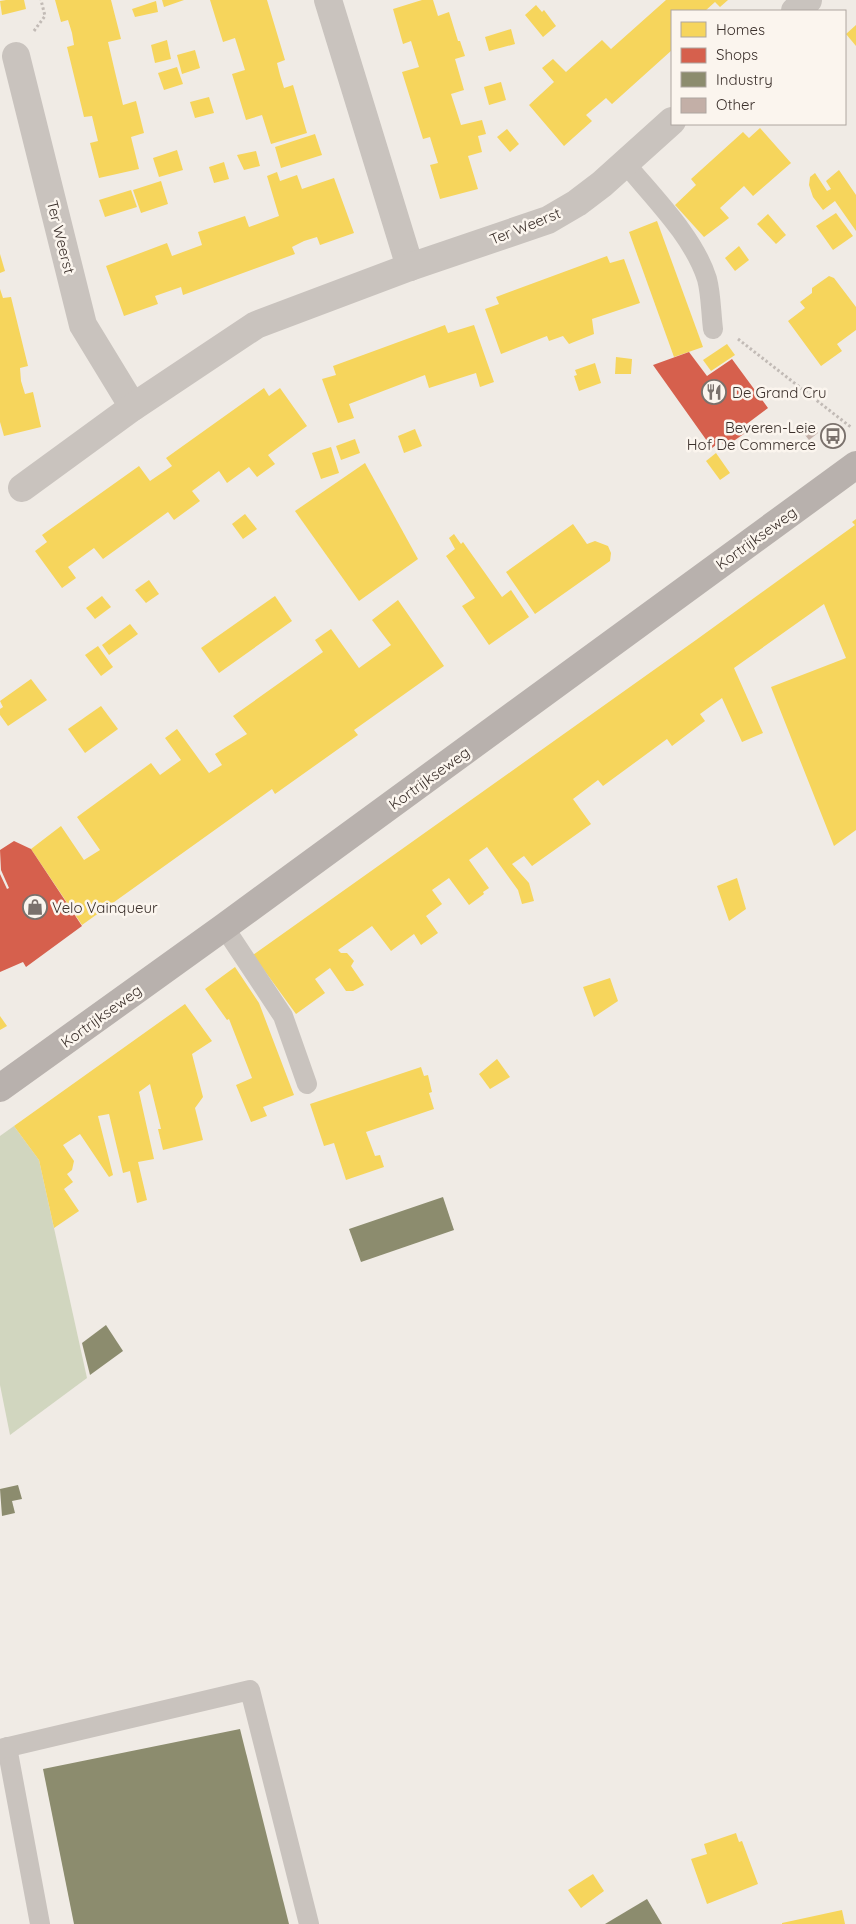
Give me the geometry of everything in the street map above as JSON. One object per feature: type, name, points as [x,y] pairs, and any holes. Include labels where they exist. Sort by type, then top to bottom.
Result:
[{"type":"main road","name":"Kortrijkseweg","points":[[0,1088],[224,927],[856,465]]},
{"type":"street","points":[[328,0],[410,268]]},
{"type":"street","points":[[796,10],[808,0]]},
{"type":"street","name":"Ter Weerst","points":[[16,56],[83,325],[133,407]]},
{"type":"street","name":"Ter Weerst","points":[[22,488],[133,407],[256,324],[548,220],[577,203],[671,122]]},
{"type":"lane","points":[[625,163],[686,238],[700,259],[708,281],[713,329]]},
{"type":"lane","points":[[224,927],[283,1016],[306,1084]]},
{"type":"lane","points":[[40,1924],[4,1748],[250,1690],[309,1924]]},
{"type":"path","points":[[713,329],[727,331],[852,428]]},
{"type":"green space","points":[[14,1126],[39,1160],[87,1378],[10,1435],[0,1385],[0,1136]]},
{"type":"building: Homes","points":[[24,0],[26,9],[2,15],[0,1]]},
{"type":"building: Homes","points":[[55,0],[111,0],[121,39],[108,42],[123,105],[136,101],[144,133],[131,137],[139,169],[99,178],[90,143],[98,141],[92,116],[84,117],[67,47],[74,45],[72,33],[68,20],[61,22]]},
{"type":"building: Homes","points":[[162,0],[184,0],[164,7]]},
{"type":"building: Homes","points":[[210,0],[267,0],[285,60],[277,63],[280,75],[284,88],[293,85],[307,133],[271,144],[262,115],[246,120],[232,74],[245,70],[235,38],[223,42]]},
{"type":"building: Homes","points":[[422,0],[433,0],[438,16],[449,12],[465,56],[455,59],[464,90],[451,94],[461,125],[482,120],[486,134],[478,136],[482,152],[468,156],[478,189],[440,199],[430,165],[438,163],[430,137],[423,139],[402,72],[419,67],[411,41],[403,44],[393,9]]},
{"type":"building: Homes","points":[[666,0],[728,0],[720,7],[715,2],[706,10],[671,10],[671,51],[612,104],[606,98],[586,115],[592,121],[564,146],[529,105],[554,82],[542,68],[553,59],[566,72],[602,40],[611,49]]},
{"type":"building: Homes","points":[[156,1],[158,12],[135,17],[132,9]]},
{"type":"building: Homes","points":[[536,5],[542,12],[544,10],[556,26],[543,37],[525,15]]},
{"type":"building: Homes","points":[[856,25],[856,46],[846,34]]},
{"type":"building: Homes","points":[[511,29],[515,44],[489,51],[485,37]]},
{"type":"building: Homes","points":[[167,40],[171,59],[155,63],[151,45]]},
{"type":"building: Homes","points":[[195,50],[200,68],[182,74],[177,55]]},
{"type":"building: Homes","points":[[177,67],[183,84],[164,90],[158,73]]},
{"type":"building: Homes","points":[[501,82],[506,100],[489,105],[484,87]]},
{"type":"building: Homes","points":[[209,97],[214,113],[195,118],[190,102]]},
{"type":"building: Homes","points":[[760,128],[791,163],[753,196],[744,186],[720,208],[729,218],[704,237],[675,205],[696,185],[691,179],[743,132],[749,138]]},
{"type":"building: Homes","points":[[507,129],[519,144],[510,152],[497,137]]},
{"type":"building: Homes","points":[[315,134],[322,155],[281,168],[275,147]]},
{"type":"building: Homes","points":[[177,150],[183,170],[159,177],[153,158]]},
{"type":"building: Homes","points":[[256,151],[260,166],[244,170],[237,155]]},
{"type":"building: Homes","points":[[224,162],[229,179],[214,183],[209,167]]},
{"type":"building: Homes","points":[[839,170],[856,195],[856,231],[835,201],[823,210],[813,197],[809,185],[810,177],[815,173],[827,191],[831,189],[826,181]]},
{"type":"building: Homes","points":[[277,172],[280,181],[297,175],[302,189],[334,178],[354,233],[320,245],[317,237],[304,241],[292,247],[295,254],[183,295],[181,287],[155,296],[158,304],[124,316],[106,266],[167,243],[172,256],[202,245],[198,232],[245,216],[249,227],[279,216],[267,176]]},
{"type":"building: Homes","points":[[161,181],[168,204],[141,213],[133,190]]},
{"type":"building: Homes","points":[[131,190],[137,207],[105,217],[99,200]]},
{"type":"building: Homes","points":[[836,213],[853,236],[833,250],[816,226]]},
{"type":"building: Homes","points":[[768,214],[786,235],[776,244],[757,224]]},
{"type":"building: Homes","points":[[657,221],[703,347],[674,357],[629,232]]},
{"type":"building: Homes","points":[[739,246],[749,260],[735,271],[725,258]]},
{"type":"building: Homes","points":[[0,254],[5,271],[0,273]]},
{"type":"building: Homes","points":[[607,256],[610,263],[624,259],[640,303],[592,319],[594,334],[569,344],[563,336],[549,341],[547,336],[501,354],[485,309],[499,304],[496,297]]},
{"type":"building: Homes","points":[[829,276],[834,278],[856,307],[856,330],[837,344],[842,351],[821,366],[788,321],[805,308],[800,302],[812,293],[812,288]]},
{"type":"building: Homes","points":[[0,289],[3,298],[11,297],[28,366],[20,368],[21,381],[25,394],[33,392],[41,427],[4,436],[0,422]]},
{"type":"building: Homes","points":[[445,325],[448,333],[474,325],[494,382],[480,387],[476,373],[429,388],[425,375],[349,404],[354,418],[338,423],[322,379],[336,375],[333,366]]},
{"type":"building: Homes","points":[[727,344],[735,355],[711,371],[703,360]]},
{"type":"building: Homes","points":[[616,357],[632,359],[631,374],[615,374]]},
{"type":"building: Homes","points":[[595,363],[601,383],[579,391],[574,376],[577,375],[575,370]]},
{"type":"building: Homes","points":[[264,388],[269,396],[280,388],[307,426],[268,455],[275,464],[257,477],[249,467],[227,483],[219,471],[192,491],[200,501],[174,520],[168,512],[103,559],[94,548],[68,567],[76,578],[62,588],[35,551],[47,542],[42,535],[139,466],[150,481],[172,466],[166,458]]},
{"type":"building: Homes","points":[[415,429],[422,446],[404,453],[398,436]]},
{"type":"building: Homes","points":[[355,439],[360,453],[341,460],[336,446]]},
{"type":"building: Homes","points":[[331,447],[339,473],[321,479],[312,453]]},
{"type":"building: Homes","points":[[716,453],[730,473],[720,480],[706,461]]},
{"type":"building: Homes","points":[[365,463],[418,559],[359,601],[295,511]]},
{"type":"building: Homes","points":[[245,514],[257,529],[243,539],[232,524]]},
{"type":"building: Homes","points":[[856,519],[856,830],[834,846],[771,687],[846,658],[824,604],[734,668],[763,733],[742,742],[722,698],[700,714],[705,721],[672,746],[667,739],[603,786],[598,780],[573,799],[591,824],[532,866],[524,856],[512,864],[529,883],[534,901],[522,904],[518,890],[487,847],[469,860],[489,888],[483,892],[484,894],[469,905],[449,878],[432,890],[442,904],[426,916],[438,933],[421,945],[414,934],[391,951],[372,926],[338,950],[341,953],[347,953],[354,961],[351,966],[364,985],[353,991],[346,991],[330,968],[315,979],[325,993],[296,1014],[253,955],[696,640],[855,525],[852,522]]},
{"type":"building: Homes","points":[[573,524],[587,544],[595,541],[608,546],[611,553],[610,561],[535,614],[506,572]]},
{"type":"building: Homes","points":[[454,534],[461,544],[463,542],[502,597],[511,590],[529,617],[489,645],[462,606],[475,598],[446,556],[455,549],[449,538]]},
{"type":"building: Homes","points":[[149,580],[159,594],[146,603],[135,590]]},
{"type":"building: Homes","points":[[102,596],[111,607],[95,619],[86,608]]},
{"type":"building: Homes","points":[[275,596],[292,621],[219,673],[201,648]]},
{"type":"building: Homes","points":[[398,600],[444,666],[354,730],[358,735],[275,794],[272,789],[82,925],[31,849],[61,826],[84,860],[100,850],[77,817],[151,763],[160,775],[181,760],[165,738],[177,729],[209,773],[222,765],[215,754],[247,734],[233,716],[323,652],[315,640],[331,629],[359,668],[391,645],[372,620]]},
{"type":"building: Homes","points":[[130,624],[138,634],[109,655],[102,645]]},
{"type":"building: Homes","points":[[98,646],[113,667],[101,676],[85,655]]},
{"type":"building: Homes","points":[[31,679],[47,700],[8,726],[0,715],[0,709],[3,707],[0,701]]},
{"type":"building: Homes","points":[[101,706],[118,729],[85,753],[68,729]]},
{"type":"building: Homes","points":[[737,878],[746,909],[729,921],[717,886]]},
{"type":"building: Homes","points":[[235,967],[259,1003],[294,1095],[263,1107],[267,1116],[251,1122],[236,1085],[252,1078],[229,1019],[227,1020],[205,989]]},
{"type":"building: Homes","points":[[610,978],[618,1001],[594,1017],[583,987]]},
{"type":"building: Homes","points":[[185,1004],[212,1041],[192,1054],[203,1097],[195,1108],[203,1140],[163,1150],[158,1129],[161,1129],[150,1084],[139,1092],[154,1159],[138,1162],[147,1200],[137,1203],[130,1171],[123,1173],[109,1114],[98,1116],[113,1175],[109,1177],[80,1134],[63,1145],[74,1161],[72,1170],[67,1174],[73,1182],[64,1189],[79,1211],[54,1228],[39,1160],[14,1126]]},
{"type":"building: Homes","points":[[0,1016],[7,1026],[0,1030]]},
{"type":"building: Homes","points":[[497,1059],[510,1077],[490,1089],[479,1074]]},
{"type":"building: Homes","points":[[421,1067],[424,1076],[428,1075],[432,1092],[429,1093],[434,1109],[366,1132],[375,1156],[380,1155],[384,1167],[346,1180],[334,1143],[324,1146],[310,1104]]},
{"type":"building: Homes","points":[[736,1833],[739,1842],[742,1841],[758,1884],[707,1904],[691,1859],[707,1854],[704,1844]]},
{"type":"building: Homes","points":[[593,1874],[604,1891],[581,1908],[568,1890]]},
{"type":"building: Homes","points":[[842,1910],[845,1924],[782,1924],[782,1923]]},
{"type":"building: Shops","name":"De Grand Cru","points":[[689,352],[707,376],[732,359],[768,408],[744,426],[748,431],[725,447],[721,441],[712,448],[653,365]]},
{"type":"building: Shops","name":"Velo Vainqueur","points":[[14,841],[31,849],[82,926],[26,967],[23,962],[0,972],[0,874],[7,889],[9,888],[1,870],[0,850]]},
{"type":"building: Industry","points":[[443,1197],[454,1230],[361,1262],[349,1229]]},
{"type":"building: Industry","points":[[106,1325],[123,1351],[90,1375],[82,1343]]},
{"type":"building: Industry","points":[[18,1485],[22,1499],[12,1501],[15,1513],[2,1516],[0,1489]]},
{"type":"building: Industry","points":[[240,1729],[289,1924],[74,1924],[43,1769]]},
{"type":"building: Industry","points":[[647,1899],[662,1924],[605,1924]]},
{"type":"building: Other","points":[[815,429],[818,433],[809,440],[805,435]]},
{"type":"place","name":"De Grand Cru","points":[[714,392]]},
{"type":"place","name":"Beveren-Leie Hof De Commerce","points":[[833,436]]},
{"type":"place","name":"Velo Vainqueur","points":[[35,907]]}]
